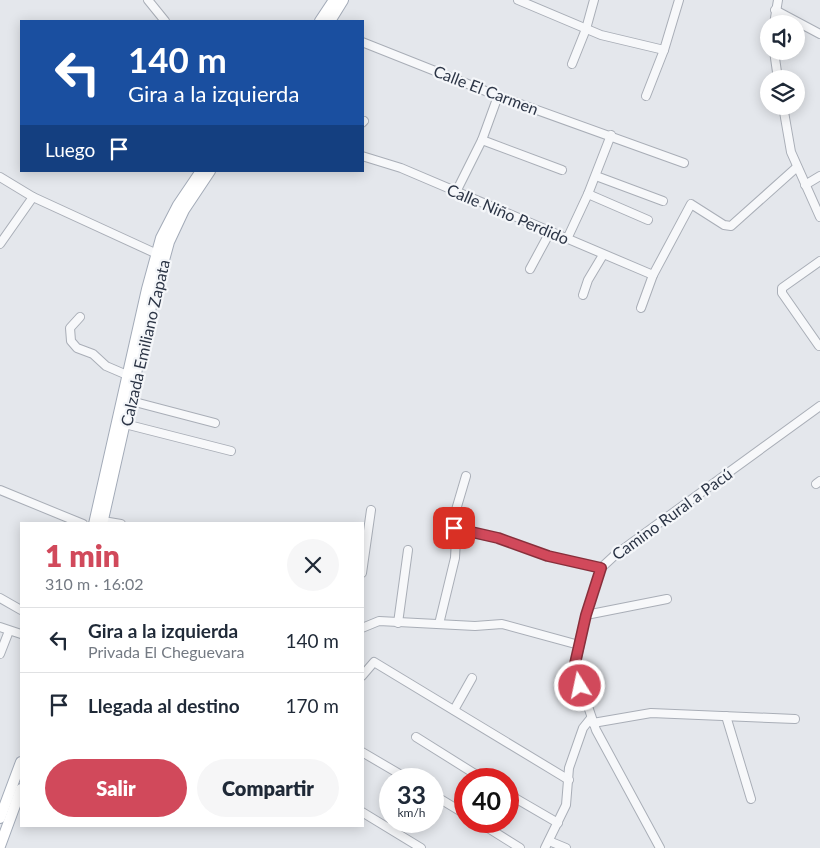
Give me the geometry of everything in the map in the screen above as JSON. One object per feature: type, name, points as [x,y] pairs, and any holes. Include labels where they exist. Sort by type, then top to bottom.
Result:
[{"type":"main road","points":[[321,20],[334,0]]},
{"type":"main road","points":[[331,20],[343,0]]},
{"type":"main road","name":"Calzada Emiliano Zapata","points":[[100,522],[131,401],[151,308],[169,242],[184,210],[209,172]]},
{"type":"main road","name":"Calzada Emiliano Zapata","points":[[100,522],[127,375],[157,254],[167,224],[196,173]]},
{"type":"main road","points":[[0,818],[20,765]]},
{"type":"main road","points":[[0,846],[20,792]]},
{"type":"street","points":[[148,0],[164,20]]},
{"type":"street","points":[[518,0],[601,35],[664,50]]},
{"type":"street","points":[[572,64],[586,29],[594,0]]},
{"type":"street","points":[[646,96],[664,50],[679,0]]},
{"type":"street","points":[[775,15],[778,0]]},
{"type":"street","points":[[775,10],[820,34]]},
{"type":"street","name":"Calle El Carmen","points":[[364,43],[498,96],[611,135],[684,163]]},
{"type":"street","points":[[456,192],[482,140],[498,96]]},
{"type":"street","points":[[785,115],[791,152],[820,217]]},
{"type":"street","points":[[567,239],[596,176],[611,135]]},
{"type":"street","points":[[482,140],[562,170]]},
{"type":"street","name":"Calle Niño Perdido","points":[[364,157],[396,166],[652,275]]},
{"type":"street","points":[[641,308],[652,275],[691,204],[694,204],[724,226],[731,226],[797,167]]},
{"type":"street","points":[[596,176],[663,201]]},
{"type":"street","points":[[805,185],[820,176]]},
{"type":"street","points":[[0,177],[33,197],[157,254]]},
{"type":"street","points":[[588,194],[648,220]]},
{"type":"street","points":[[0,244],[33,197]]},
{"type":"street","points":[[530,269],[550,232]]},
{"type":"street","points":[[583,295],[588,280],[603,255]]},
{"type":"street","points":[[819,346],[782,293],[782,288],[820,261]]},
{"type":"street","points":[[80,317],[70,328],[70,341],[77,348],[93,354],[106,366],[127,375]]},
{"type":"street","points":[[131,401],[215,423]]},
{"type":"street","name":"Camino Rural a Pacú","points":[[660,848],[592,721],[574,668],[586,615],[601,568],[615,555],[820,406]]},
{"type":"street","points":[[125,424],[231,451]]},
{"type":"street","points":[[439,624],[455,558],[453,520],[466,476]]},
{"type":"street","points":[[0,490],[78,522]]},
{"type":"street","points":[[364,559],[371,510]]},
{"type":"street","points":[[454,528],[498,538],[548,556],[601,568]]},
{"type":"street","points":[[398,624],[408,550]]},
{"type":"street","points":[[0,598],[20,609]]},
{"type":"street","points":[[586,615],[667,599]]},
{"type":"street","points":[[364,627],[379,621],[398,624],[475,626],[502,624],[579,645]]},
{"type":"street","points":[[0,627],[20,634]]},
{"type":"street","points":[[0,654],[10,631]]},
{"type":"street","points":[[364,674],[374,662],[569,780]]},
{"type":"street","points":[[454,710],[472,678]]},
{"type":"street","points":[[566,848],[547,844],[566,805],[569,768],[583,728],[592,721],[651,713],[795,719]]},
{"type":"street","points":[[726,716],[752,799]]},
{"type":"street","points":[[416,737],[465,768]]},
{"type":"street","points":[[364,753],[389,768]]},
{"type":"street","points":[[519,800],[558,823]]},
{"type":"street","points":[[364,813],[421,848]]},
{"type":"street","points":[[496,833],[520,848]]},
{"type":"route","points":[[454,528],[498,538],[548,556],[601,568],[586,615],[574,668],[580,686]]}]
